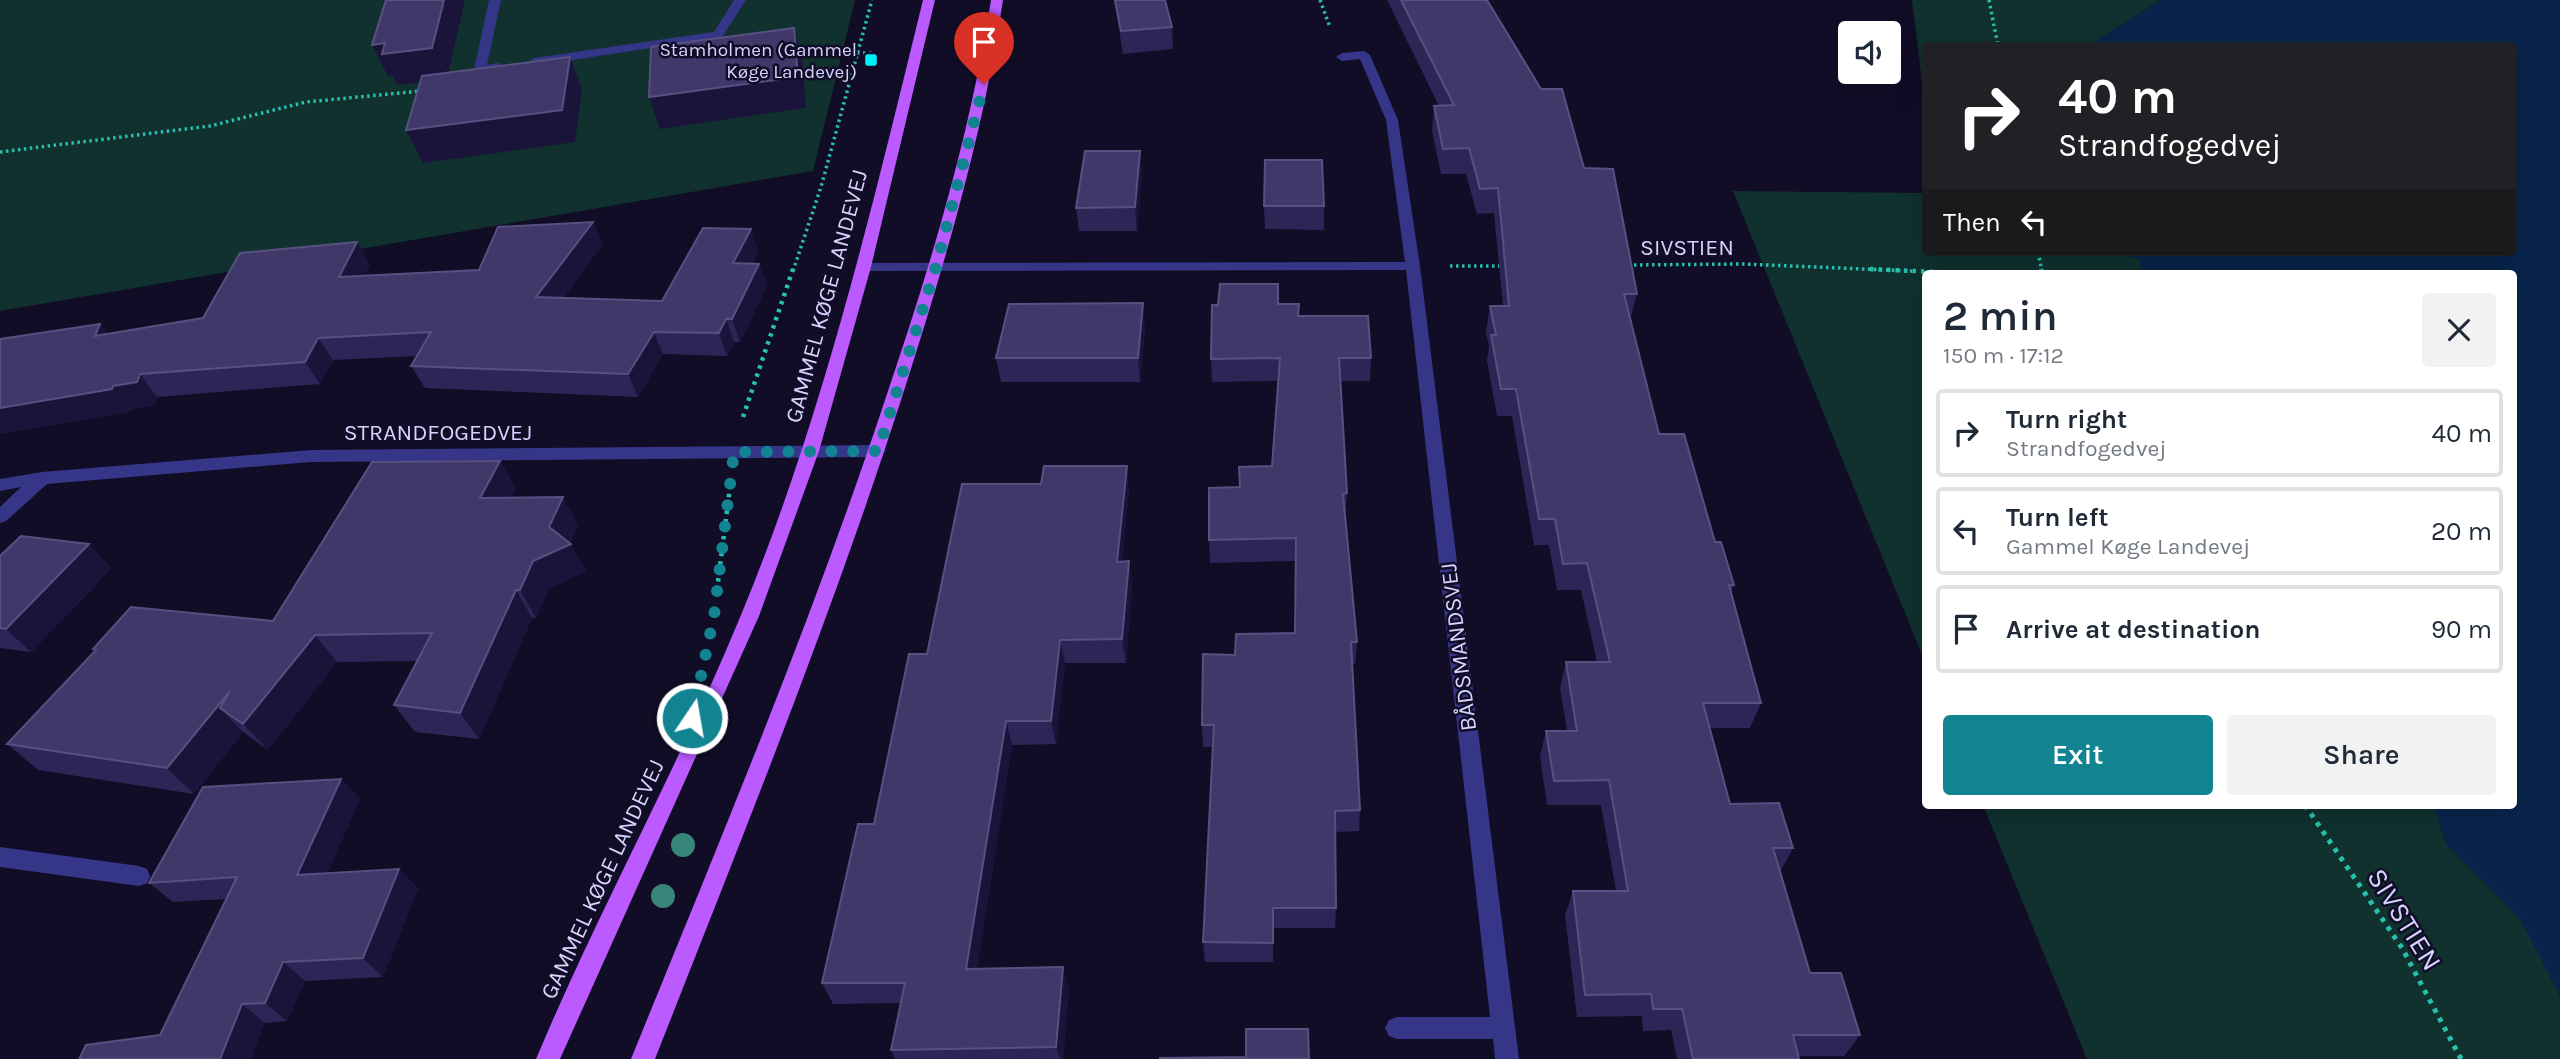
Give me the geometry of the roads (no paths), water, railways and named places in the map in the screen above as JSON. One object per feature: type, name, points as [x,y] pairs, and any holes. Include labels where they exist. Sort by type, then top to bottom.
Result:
[{"type":"main road","name":"GAMMEL KØGE LANDEVEJ","points":[[548,1059],[750,616],[811,452],[864,267],[929,0]]},
{"type":"main road","points":[[643,1059],[743,809],[878,451],[936,267],[984,84],[997,0]]},
{"type":"street","points":[[495,0],[480,70],[507,66]]},
{"type":"street","points":[[520,64],[718,35],[740,0]]},
{"type":"street","name":"BÅDSMANDSVEJ","points":[[1342,57],[1364,55],[1392,120],[1413,266],[1507,1059]]},
{"type":"street","points":[[864,267],[1413,266]]},
{"type":"street","name":"STRANDFOGEDVEJ","points":[[0,485],[42,478],[311,456],[878,451]]},
{"type":"street","points":[[0,517],[42,478]]},
{"type":"street","points":[[0,857],[139,876]]},
{"type":"street","points":[[1397,1028],[1503,1028]]},
{"type":"water","points":[[2161,0],[2560,0],[2560,996],[2520,919],[2446,844],[2435,809],[2517,809],[2517,270],[2142,270],[2139,259],[2128,256],[2517,256],[2517,42],[2095,42]]},
{"type":"place","name":"Stamholmen (Gammel Køge Landevej)","points":[[871,60]]}]
